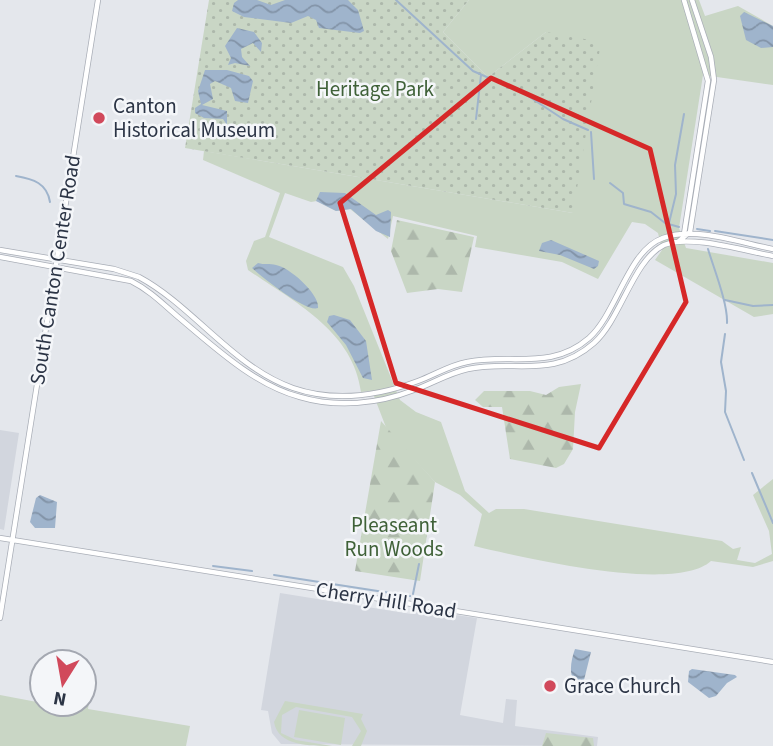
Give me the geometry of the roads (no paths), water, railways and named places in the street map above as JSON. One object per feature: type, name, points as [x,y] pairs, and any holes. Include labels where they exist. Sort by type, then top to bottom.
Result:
[{"type":"street","name":"South Canton Center Road","points":[[0,618],[98,0]]},
{"type":"street","points":[[684,0],[708,81],[686,234]]},
{"type":"street","points":[[678,242],[686,234],[714,80],[713,64],[692,0]]},
{"type":"street","points":[[0,250],[130,273],[152,285],[208,332],[283,384],[315,394],[364,395],[391,391],[466,362],[533,360],[561,355],[580,345],[599,326],[648,247],[662,238],[686,234],[773,249]]},
{"type":"street","points":[[0,257],[131,281],[150,293],[204,338],[279,390],[314,401],[364,402],[404,394],[468,369],[536,368],[563,362],[584,351],[605,331],[651,255],[661,247],[678,242],[773,256]]},
{"type":"street","points":[[20,261],[22,254]]},
{"type":"street","points":[[106,275],[107,267]]},
{"type":"street","points":[[279,390],[283,384]]},
{"type":"street","name":"Cherry Hill Road","points":[[0,538],[773,662]]},
{"type":"water","points":[[238,0],[257,0],[271,5],[285,0],[348,0],[358,10],[364,31],[360,33],[319,28],[316,20],[308,16],[291,23],[244,17],[232,11]]},
{"type":"water","points":[[744,12],[773,26],[773,47],[761,48],[746,40],[740,16]]},
{"type":"water","points":[[237,28],[254,32],[262,43],[261,52],[253,43],[241,49],[242,57],[250,66],[235,63],[228,65],[231,58],[225,46]]},
{"type":"water","points":[[205,70],[227,70],[249,76],[253,81],[248,103],[235,101],[231,88],[215,81],[210,84],[213,99],[202,105],[227,111],[227,125],[223,119],[204,118],[195,113],[195,108],[201,104],[198,91]]},
{"type":"water","points":[[320,192],[345,193],[376,215],[388,210],[391,212],[390,237],[376,231],[351,209],[336,211],[316,201]]},
{"type":"water","points":[[551,240],[599,261],[598,266],[594,269],[560,255],[539,251],[542,243]]},
{"type":"water","points":[[258,263],[274,264],[296,276],[314,296],[318,308],[294,300],[274,286],[252,268]]},
{"type":"water","points":[[329,316],[350,320],[366,341],[372,380],[363,378],[346,345],[327,322]]},
{"type":"water","points":[[40,495],[57,502],[55,528],[35,528],[30,522],[36,498]]},
{"type":"water","points":[[575,649],[591,652],[582,688],[572,676]]},
{"type":"water","points":[[692,669],[737,677],[727,683],[716,696],[709,698],[688,682],[689,671]]},
{"type":"waterway","points":[[396,0],[473,71],[489,78]]},
{"type":"waterway","points":[[476,119],[481,75]]},
{"type":"waterway","points":[[493,79],[516,88],[563,119],[588,130]]},
{"type":"waterway","points":[[669,223],[676,194],[675,165],[684,114]]},
{"type":"waterway","points":[[591,132],[594,179]]},
{"type":"waterway","points":[[16,176],[42,186],[50,202]]},
{"type":"waterway","points":[[610,183],[623,193],[624,204],[651,212],[665,223],[679,227]]},
{"type":"waterway","points":[[697,229],[710,231]]},
{"type":"waterway","points":[[715,231],[773,240]]},
{"type":"waterway","points":[[708,249],[723,297],[727,323]]},
{"type":"waterway","points":[[725,300],[753,306],[773,305]]},
{"type":"waterway","points":[[725,334],[721,362],[726,391],[725,412],[744,460]]},
{"type":"waterway","points":[[752,473],[773,523]]},
{"type":"waterway","points":[[413,594],[419,564]]},
{"type":"waterway","points":[[213,566],[252,571]]},
{"type":"waterway","points":[[274,575],[410,596]]},
{"type":"place","name":"Canton Historical Museum","points":[[99,118]]},
{"type":"place","name":"Grace Church","points":[[550,686]]},
{"type":"park label","name":"Heritage Park","points":[[375,89]]},
{"type":"park label","name":"Pleaseant Run Woods","points":[[394,537]]}]
